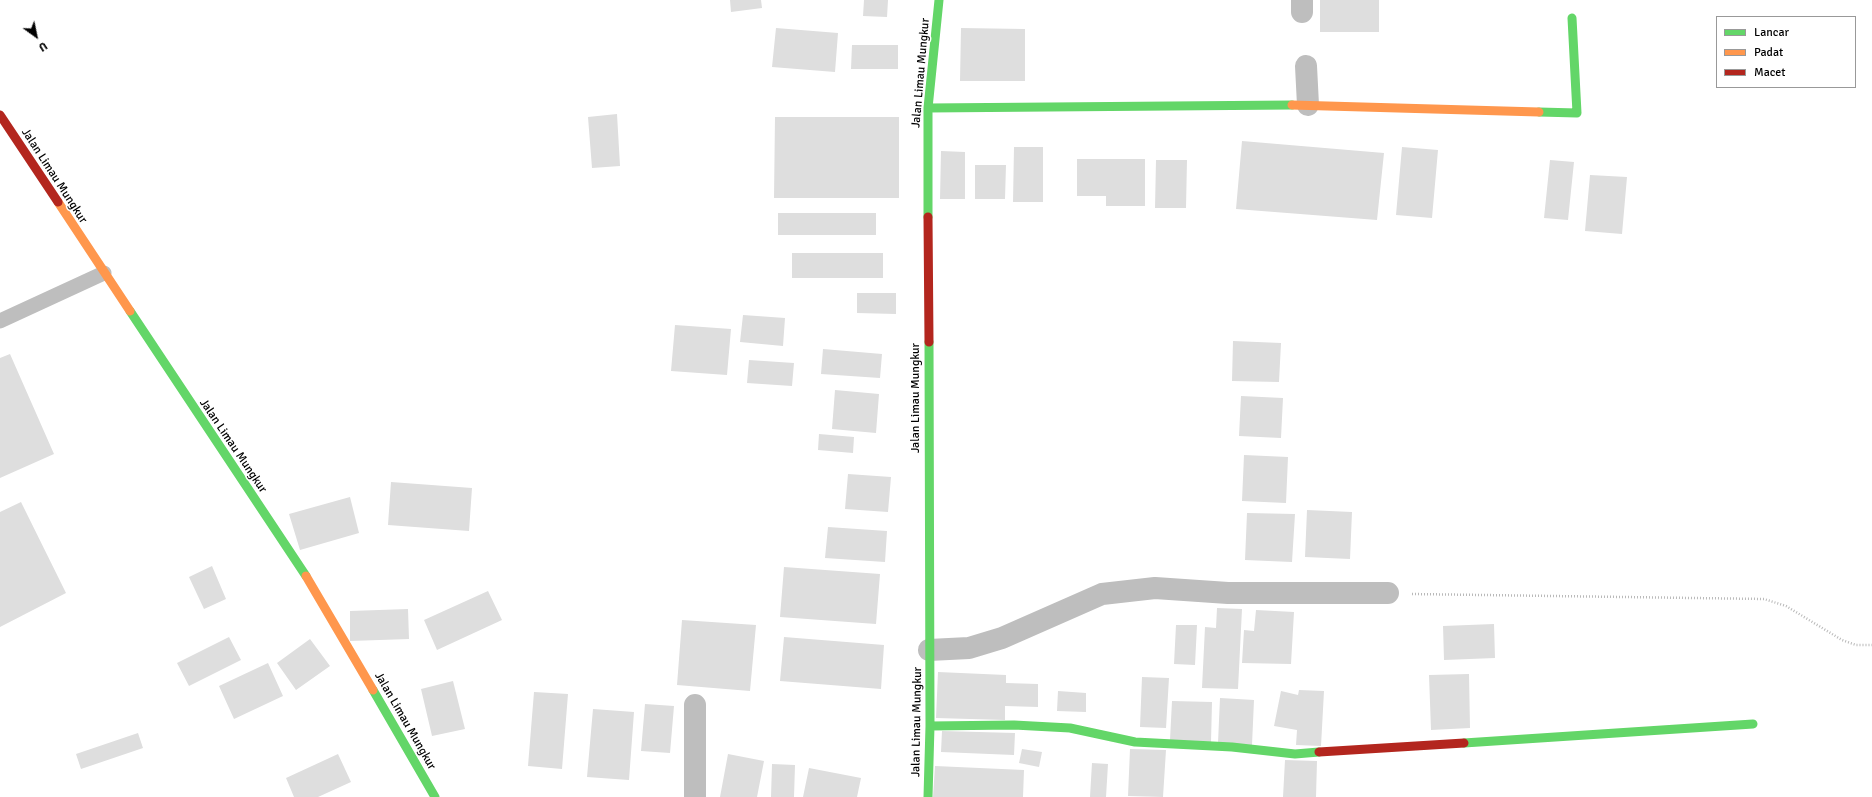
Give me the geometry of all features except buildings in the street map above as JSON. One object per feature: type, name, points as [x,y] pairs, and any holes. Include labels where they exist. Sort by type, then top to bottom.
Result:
[{"type":"street","name":"Jalan Limau Mungkur","points":[[928,797],[930,726],[928,108],[940,0]]},
{"type":"street","points":[[928,108],[1308,105],[1577,114],[1572,18]]},
{"type":"street","points":[[1306,66],[1308,105]]},
{"type":"street","name":"Jalan Limau Mungkur","points":[[0,115],[317,593],[435,797]]},
{"type":"street","points":[[929,650],[969,648],[1002,638],[1102,594],[1155,588],[1228,593],[1388,593]]},
{"type":"street","points":[[694,705],[695,797]]},
{"type":"street","points":[[930,726],[1014,725],[1070,728],[1135,742],[1232,747],[1295,754],[1753,724]]},
{"type":"lane","points":[[0,321],[104,273]]},
{"type":"path","points":[[1388,593],[1764,599],[1786,606],[1842,640],[1856,644],[1872,645]]},
{"type":"traffic: fast","points":[[928,217],[928,108],[939,0]]},
{"type":"traffic: fast","points":[[1539,112],[1577,113],[1572,18]]},
{"type":"traffic: fast","points":[[928,108],[1292,105]]},
{"type":"traffic: fast","points":[[130,311],[306,576]]},
{"type":"traffic: fast","points":[[928,797],[930,726],[929,342]]},
{"type":"traffic: fast","points":[[373,690],[435,797]]},
{"type":"traffic: fast","points":[[1464,743],[1753,724]]},
{"type":"traffic: fast","points":[[930,726],[1014,725],[1070,728],[1135,742],[1232,747],[1295,754],[1319,752]]},
{"type":"traffic: slow","points":[[1292,105],[1539,112]]},
{"type":"traffic: slow","points":[[58,202],[130,311]]},
{"type":"traffic: slow","points":[[306,576],[373,690]]},
{"type":"traffic: jam","points":[[0,115],[58,202]]},
{"type":"traffic: jam","points":[[928,217],[929,342]]},
{"type":"traffic: jam","points":[[1319,752],[1464,743]]}]
